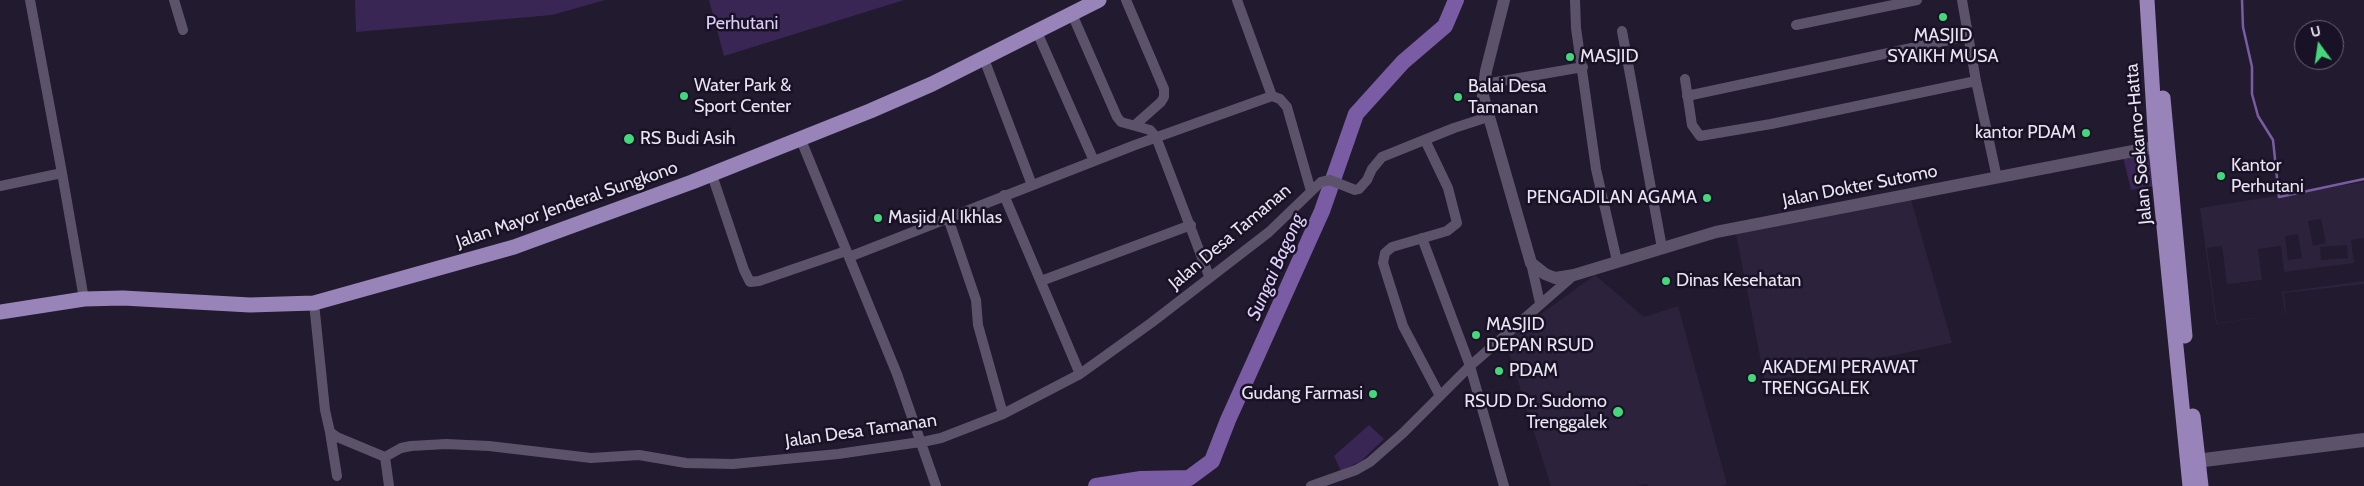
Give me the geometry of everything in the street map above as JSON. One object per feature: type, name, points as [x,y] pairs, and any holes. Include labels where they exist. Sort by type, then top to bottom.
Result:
[{"type":"highway","name":"Jalan Soekarno-Hatta","points":[[2147,0],[2193,461],[2201,486]]},
{"type":"highway","name":"Jalan Mayor Jenderal Sungkono","points":[[0,312],[84,299],[159,299],[250,305],[314,303],[514,247],[712,175],[924,88],[1072,14],[1089,2]]},
{"type":"highway","name":"Jalan Soekarno-Hatta","points":[[2190,486],[2193,461]]},
{"type":"main road","points":[[2193,461],[2364,440]]},
{"type":"street","points":[[30,0],[84,299]]},
{"type":"street","points":[[174,0],[183,30]]},
{"type":"street","points":[[1126,0],[1164,89],[1164,97],[1161,102],[1135,125]]},
{"type":"street","points":[[1237,0],[1272,96]]},
{"type":"street","points":[[1504,0],[1484,96],[1488,117],[1531,263],[1540,303]]},
{"type":"street","points":[[1575,0],[1576,28],[1596,169],[1617,261]]},
{"type":"street","points":[[1796,25],[1917,0]]},
{"type":"street","points":[[1962,0],[1976,81],[1998,178]]},
{"type":"street","points":[[1072,14],[1117,117],[1121,122],[1150,130],[1156,137],[1210,276]]},
{"type":"street","points":[[1622,31],[1662,248]]},
{"type":"street","points":[[1037,32],[1094,161]]},
{"type":"street","points":[[1687,96],[1968,36]]},
{"type":"street","points":[[984,59],[1032,184]]},
{"type":"street","points":[[1485,84],[1583,67]]},
{"type":"street","points":[[1684,79],[1694,130],[1700,136],[1710,136],[1976,81]]},
{"type":"street","points":[[712,175],[744,270],[750,282],[759,281],[847,254],[948,218],[1156,137],[1272,96],[1280,99],[1287,107],[1311,191]]},
{"type":"street","name":"Jalan Desa Tamanan","points":[[385,457],[401,448],[427,444],[488,446],[591,458],[639,455],[686,463],[732,464],[838,454],[941,438],[1003,414],[1080,374],[1151,323],[1268,232],[1321,182],[1330,180],[1355,190],[1365,184],[1372,169],[1382,157],[1488,117]]},
{"type":"street","points":[[801,140],[897,374],[936,486]]},
{"type":"street","points":[[1424,140],[1448,188],[1457,223],[1451,228],[1388,250],[1383,257],[1382,263],[1404,326],[1440,396]]},
{"type":"street","name":"Jalan Dokter Sutomo","points":[[1531,263],[1546,274],[1556,278],[1574,275],[1716,232],[2161,146]]},
{"type":"street","points":[[0,186],[62,173]]},
{"type":"street","points":[[1004,195],[1080,374]]},
{"type":"street","points":[[948,218],[976,300],[978,325],[1003,414]]},
{"type":"street","points":[[1041,281],[1191,225]]},
{"type":"street","points":[[1422,238],[1470,366],[1504,486]]},
{"type":"street","points":[[1311,486],[1356,470],[1370,462],[1403,433],[1470,366],[1501,341],[1540,303],[1574,275]]},
{"type":"street","points":[[314,303],[327,424],[337,476]]},
{"type":"street","points":[[330,432],[337,437],[385,457],[389,486]]},
{"type":"shaded area","points":[[2364,182],[2364,238],[2351,240],[2354,263],[2284,272],[2281,246],[2258,249],[2262,280],[2227,284],[2222,246],[2207,248],[2217,323],[2285,314],[2282,292],[2364,281],[2364,284],[2284,293],[2286,314],[2216,324],[2200,208]],"holes":[[[2321,219],[2326,243],[2313,246],[2308,221]],[[2298,234],[2302,258],[2288,260],[2285,236]],[[2347,245],[2348,258],[2321,260],[2320,247]]]},
{"type":"shaded area","points":[[1910,196],[1952,343],[1765,382],[1735,229]]},
{"type":"shaded area","name":"RSUD Dr. Sudomo Trenggalek","points":[[1595,275],[1644,317],[1678,306],[1727,484],[1722,486],[1648,486],[1647,484],[1636,486],[1551,486],[1505,340]]},
{"type":"green space","points":[[355,0],[605,0],[552,15],[356,32]]},
{"type":"green space","name":"Perhutani","points":[[709,0],[904,0],[724,56]]},
{"type":"green space","points":[[2155,153],[2159,185],[2131,190],[2123,157]]},
{"type":"green space","points":[[1369,425],[1384,439],[1361,461],[1341,471],[1334,456]]},
{"type":"waterway","name":"Sungai Bagong","points":[[1096,486],[1141,479],[1189,478],[1212,461],[1228,420],[1322,211],[1356,114],[1403,62],[1445,26],[1456,0]]},
{"type":"waterway","points":[[2242,0],[2243,27],[2252,67],[2252,94],[2258,116],[2273,140],[2279,197],[2364,179]]},
{"type":"place","name":"MASJID SYAIKH MUSA","points":[[1943,17]]},
{"type":"place","name":"MASJID","points":[[1570,57]]},
{"type":"place","name":"Water Park & Sport Center","points":[[684,96]]},
{"type":"place","name":"Balai Desa Tamanan","points":[[1458,97]]},
{"type":"place","name":"kantor PDAM","points":[[2086,133]]},
{"type":"place","name":"RS Budi Asih","points":[[629,139]]},
{"type":"place","name":"Kantor Perhutani","points":[[2221,176]]},
{"type":"place","name":"PENGADILAN AGAMA","points":[[1707,198]]},
{"type":"place","name":"Masjid Al Ikhlas","points":[[878,218]]},
{"type":"place","name":"Dinas Kesehatan","points":[[1666,281]]},
{"type":"place","name":"MASJID DEPAN RSUD","points":[[1476,335]]},
{"type":"place","name":"PDAM","points":[[1499,371]]},
{"type":"place","name":"AKADEMI PERAWAT TRENGGALEK","points":[[1752,378]]},
{"type":"place","name":"Gudang Farmasi","points":[[1373,394]]},
{"type":"place","name":"RSUD Dr. Sudomo Trenggalek","points":[[1618,412]]}]
